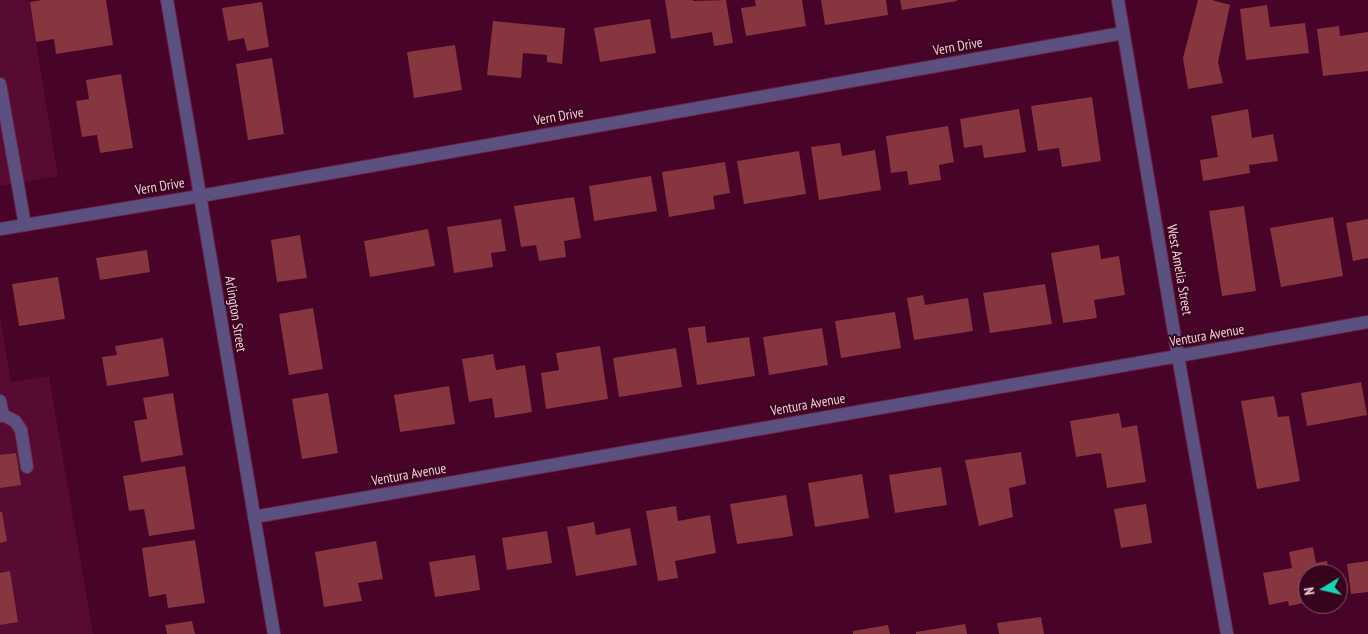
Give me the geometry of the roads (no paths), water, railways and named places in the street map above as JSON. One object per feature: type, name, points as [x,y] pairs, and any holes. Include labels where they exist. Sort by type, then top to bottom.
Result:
[{"type":"street","name":"Arlington Street","points":[[167,0],[274,634]]},
{"type":"street","name":"West Amelia Street","points":[[1118,0],[1227,634]]},
{"type":"street","name":"Vern Drive","points":[[0,229],[200,196],[1123,33]]},
{"type":"street","points":[[0,84],[25,225]]},
{"type":"street","name":"Ventura Avenue","points":[[254,517],[1368,322]]},
{"type":"street","points":[[0,401],[2,415],[15,421],[21,430],[27,467]]}]
